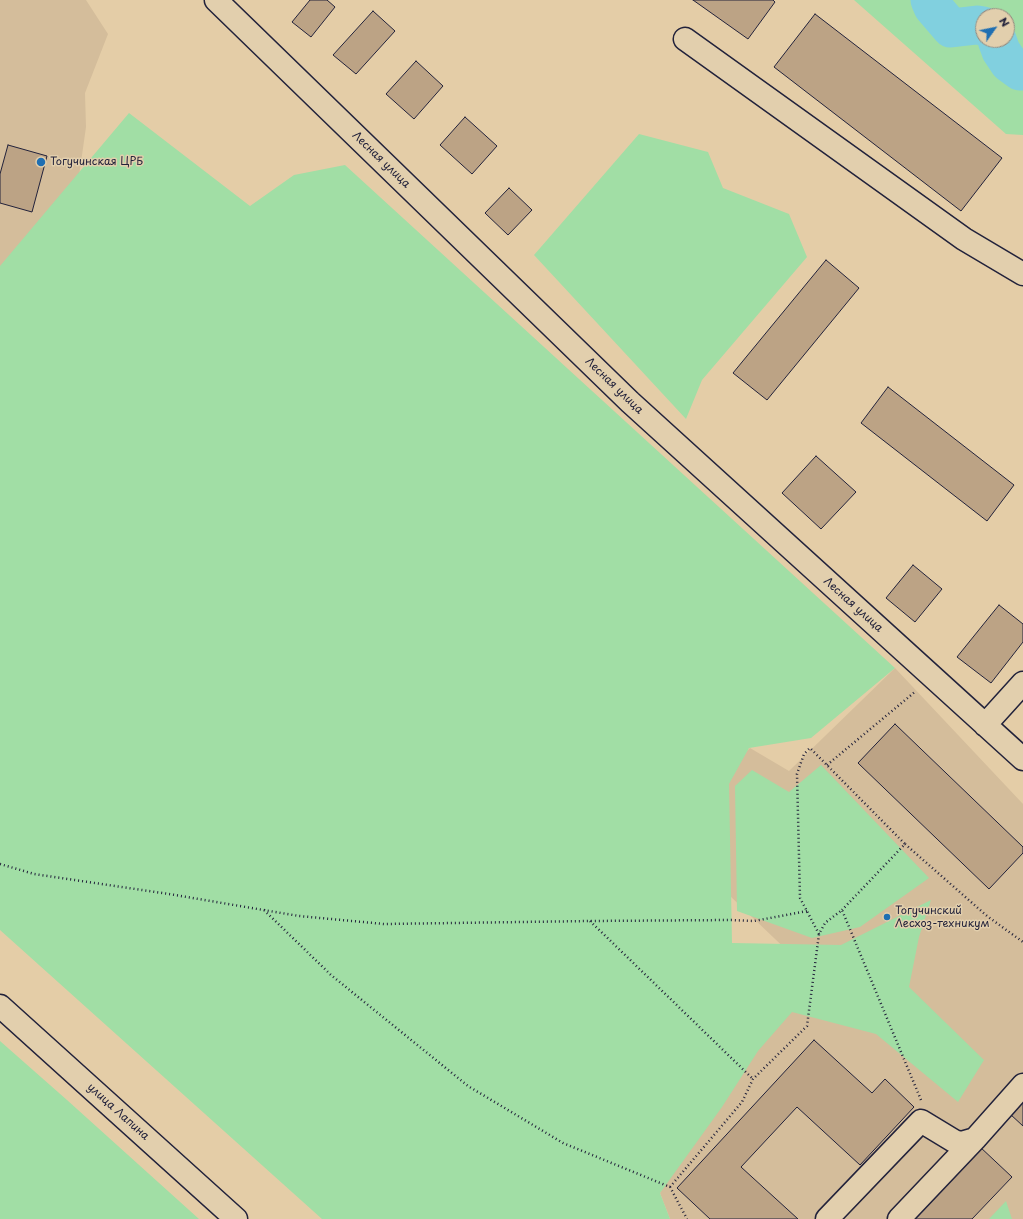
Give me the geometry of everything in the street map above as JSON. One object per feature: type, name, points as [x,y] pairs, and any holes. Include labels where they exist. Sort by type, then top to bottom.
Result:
[{"type":"street","name":"Лесная улица","points":[[216,0],[630,402],[1023,759]]},
{"type":"street","points":[[685,39],[964,239],[1023,274]]},
{"type":"street","points":[[985,725],[1023,683]]},
{"type":"street","name":"улица Лапина","points":[[0,1006],[236,1219]]},
{"type":"street","points":[[899,1219],[975,1139],[1023,1085]]},
{"type":"street","points":[[827,1219],[921,1121],[954,1141],[961,1143],[975,1139]]},
{"type":"path","points":[[827,765],[932,677]]},
{"type":"path","points":[[819,934],[800,898],[797,774],[804,754],[810,748],[905,844],[987,916],[1023,942]]},
{"type":"path","points":[[670,1187],[742,1102],[753,1079],[807,1026],[819,934],[825,923],[842,910],[905,844]]},
{"type":"path","points":[[0,864],[34,874],[299,916],[384,924],[590,920],[754,921],[807,911]]},
{"type":"path","points":[[264,910],[330,975],[468,1086],[563,1142],[670,1187],[687,1219]]},
{"type":"path","points":[[842,910],[922,1102],[921,1121]]},
{"type":"path","points":[[590,920],[753,1079]]},
{"type":"shaded area","name":"Тогучинская ЦРБ","points":[[0,0],[86,0],[108,34],[85,93],[86,127],[76,197],[0,284]]},
{"type":"shaded area","name":"Тогучинский Лесхоз-техникум","points":[[895,668],[1023,804],[1023,1219],[670,1219],[660,1193],[796,959],[708,875],[714,782],[750,748],[789,771]]},
{"type":"green space","points":[[854,0],[1023,0],[1023,135],[1006,134]]},
{"type":"green space","points":[[129,113],[250,206],[294,175],[345,165],[895,668],[811,738],[749,748],[729,784],[732,943],[841,945],[931,900],[919,937],[909,987],[984,1060],[958,1102],[876,1034],[792,1012],[758,1051],[722,1107],[660,1193],[670,1219],[322,1219],[0,930],[0,266]]},
{"type":"green space","points":[[639,134],[708,152],[723,188],[789,214],[807,257],[702,380],[686,419],[534,255]]},
{"type":"green space","points":[[821,765],[929,878],[860,927],[812,938],[737,911],[735,786],[752,770],[789,792]]},
{"type":"green space","points":[[0,1041],[67,1100],[199,1219],[0,1219]]},
{"type":"green space","points":[[1006,1201],[1012,1219],[989,1219]]},
{"type":"building","points":[[310,0],[327,0],[335,7],[311,37],[292,22]]},
{"type":"building","points":[[693,0],[773,0],[775,2],[748,39]]},
{"type":"building","points":[[373,11],[395,31],[356,74],[333,55]]},
{"type":"building","points":[[815,14],[1002,158],[961,211],[774,67]]},
{"type":"building","points":[[416,61],[443,86],[414,119],[386,94]]},
{"type":"building","points":[[465,117],[497,146],[472,174],[440,145]]},
{"type":"building","points":[[8,145],[47,156],[32,212],[0,203],[0,174]]},
{"type":"building","points":[[509,188],[532,210],[508,235],[485,213]]},
{"type":"building","points":[[826,260],[859,288],[767,400],[733,373]]},
{"type":"building","points":[[888,387],[1014,485],[987,521],[861,423]]},
{"type":"building","points":[[816,456],[856,492],[821,529],[782,493]]},
{"type":"building","points":[[913,565],[942,589],[915,622],[886,598]]},
{"type":"building","points":[[999,605],[1023,624],[1023,642],[991,683],[957,657]]},
{"type":"building","points":[[895,724],[1023,847],[1023,853],[989,889],[858,763]]},
{"type":"building","points":[[814,1040],[872,1093],[885,1079],[914,1107],[860,1165],[797,1107],[741,1167],[798,1219],[710,1219],[677,1188]]},
{"type":"building","points":[[1023,1099],[1023,1126],[1010,1114]]},
{"type":"building","points":[[979,1146],[1012,1177],[972,1219],[912,1219]]},
{"type":"waterway","points":[[930,0],[933,7],[951,28],[975,25]]},
{"type":"waterway","points":[[1000,48],[1009,63],[1020,71],[1023,71]]},
{"type":"place","name":"Тогучинская ЦРБ","points":[[41,162]]},
{"type":"place","name":"Тогучинский Лесхоз-техникум","points":[[887,917]]}]
